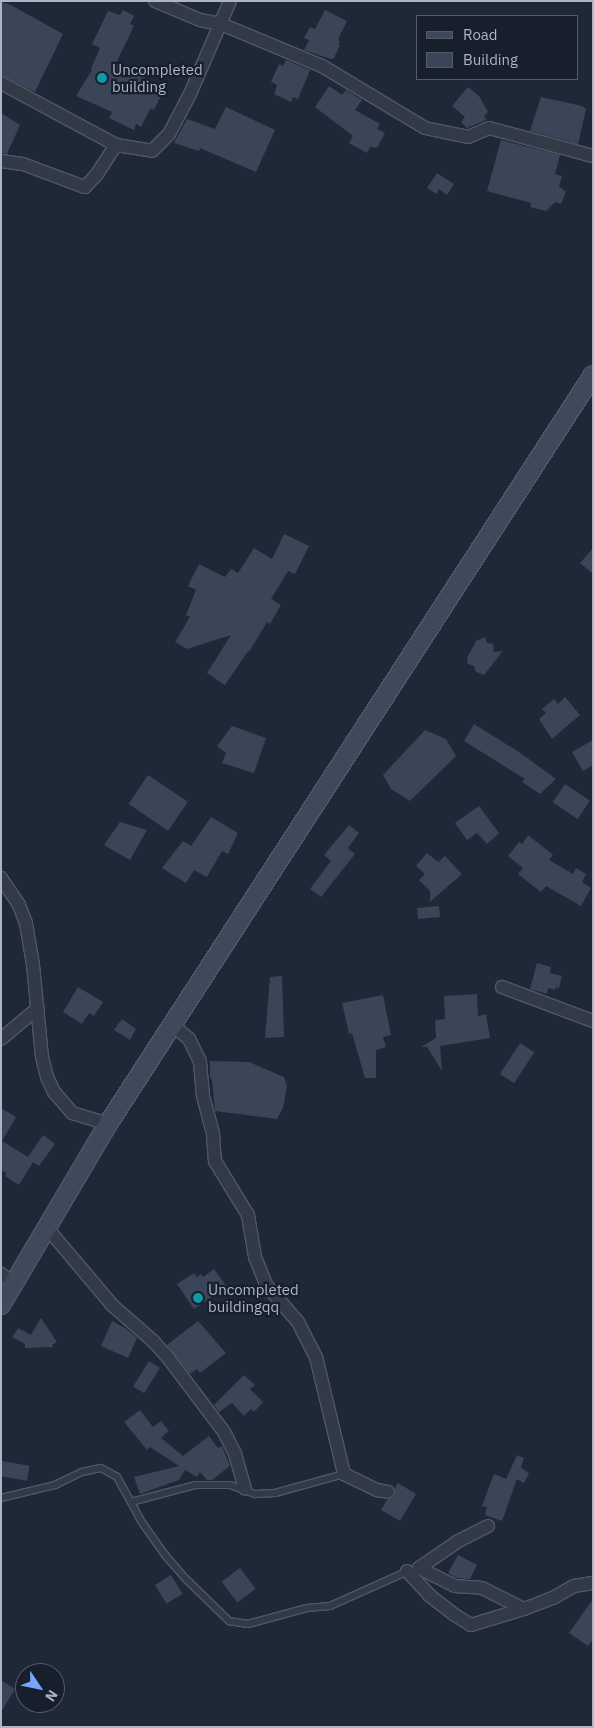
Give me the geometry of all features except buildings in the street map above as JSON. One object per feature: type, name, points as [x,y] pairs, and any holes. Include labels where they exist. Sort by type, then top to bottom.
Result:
[{"type":"main road","points":[[1,1304],[8,1279],[48,1229],[108,1124],[593,375]]},
{"type":"street","points":[[155,1],[200,20],[221,24],[336,73],[425,128],[468,137],[489,128],[593,156]]},
{"type":"street","points":[[1,83],[116,145],[152,151],[169,134],[190,94],[230,1]]},
{"type":"street","points":[[1,161],[23,164],[85,187],[97,174],[116,145]]},
{"type":"street","points":[[1,878],[18,905],[26,923],[38,1008],[42,1057],[54,1092],[72,1113],[108,1124]]},
{"type":"street","points":[[502,987],[593,1021]]},
{"type":"street","points":[[1,1039],[38,1008]]},
{"type":"street","points":[[172,1024],[189,1039],[200,1062],[203,1096],[213,1134],[215,1161],[248,1215],[255,1257],[267,1286],[298,1322],[316,1357],[344,1474],[377,1490],[388,1492]]},
{"type":"street","points":[[48,1229],[112,1305],[153,1341],[169,1359],[224,1432],[236,1454],[245,1489]]},
{"type":"street","points":[[413,1570],[488,1526]]},
{"type":"street","points":[[413,1570],[455,1586],[482,1588],[524,1608]]},
{"type":"street","points":[[413,1570],[429,1595],[455,1616],[471,1625],[553,1598],[574,1586],[593,1582]]},
{"type":"lane","points":[[1,1498],[55,1485],[82,1472],[101,1468],[117,1477],[141,1521],[165,1555],[187,1580],[229,1621],[248,1624],[307,1608],[330,1606],[413,1570]]},
{"type":"lane","points":[[131,1502],[194,1485],[230,1485],[255,1494],[275,1493],[344,1474]]},
{"type":"place","name":"Uncompleted building","points":[[102,78]]},
{"type":"place","name":"Uncompleted buildingqq","points":[[198,1298]]}]
